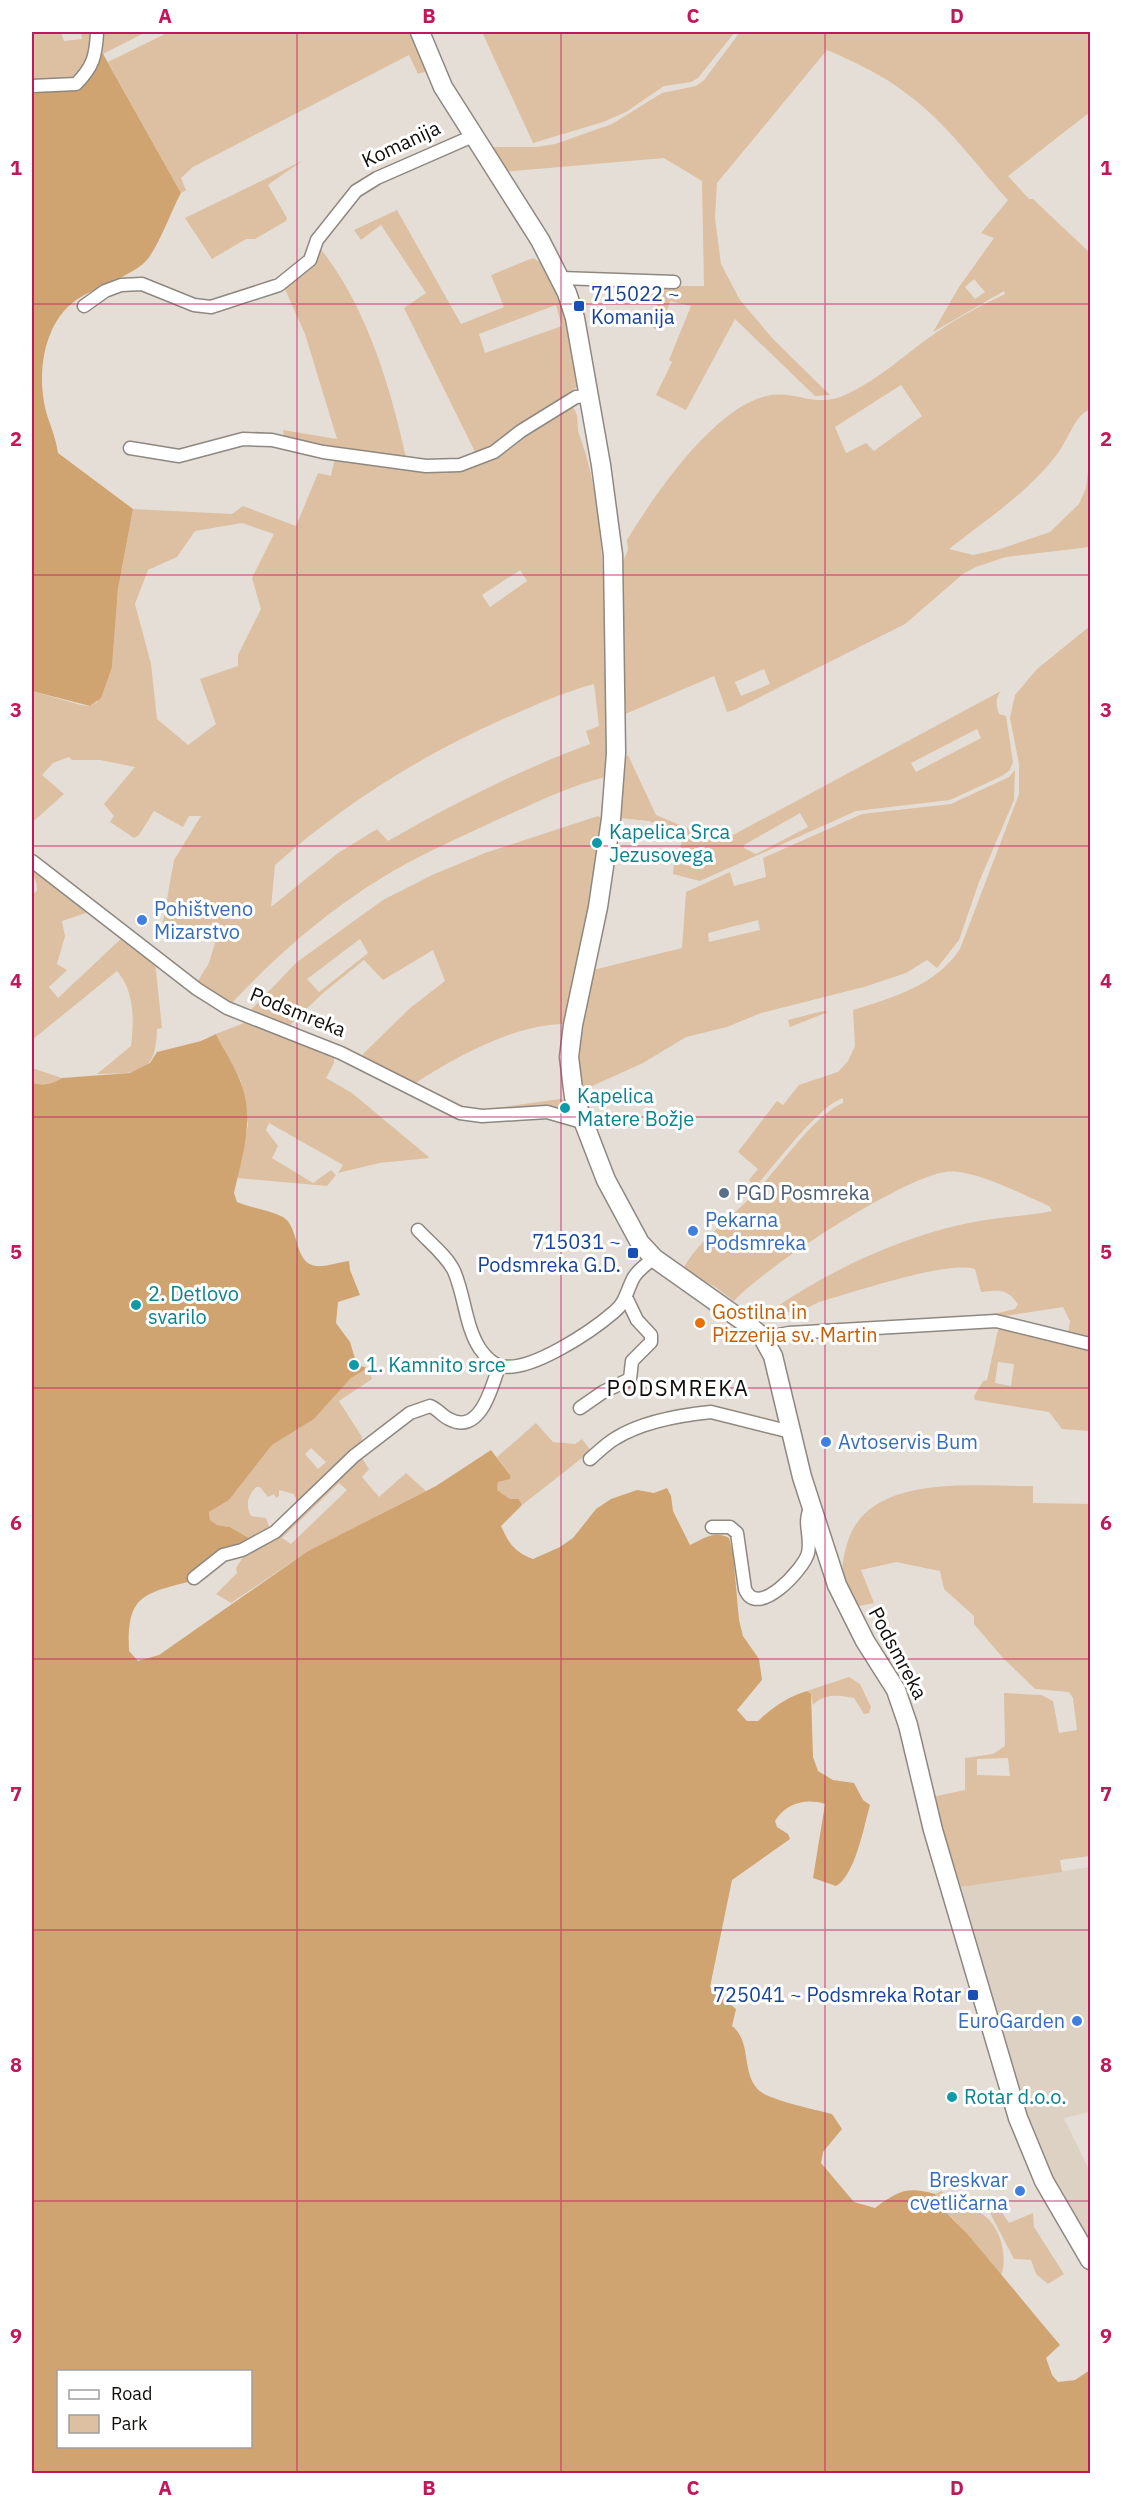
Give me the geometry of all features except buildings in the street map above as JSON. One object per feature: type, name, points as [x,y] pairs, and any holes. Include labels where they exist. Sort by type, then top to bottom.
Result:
[{"type":"street","points":[[32,86],[76,84],[90,71],[96,57],[98,32]]},
{"type":"street","points":[[420,32],[443,87],[473,136]]},
{"type":"street","name":"Komanija","points":[[84,306],[105,291],[121,285],[142,284],[194,304],[211,307],[279,285],[310,260],[316,240],[356,191],[376,178],[473,136],[540,240],[561,278],[575,318],[601,465],[613,555],[616,753],[610,830],[569,1057]]},
{"type":"street","points":[[561,278],[674,282]]},
{"type":"street","points":[[130,448],[178,456],[243,439],[272,440],[323,453],[426,466],[460,465],[494,452],[521,430],[576,397],[589,396]]},
{"type":"street","name":"Podsmreka","points":[[32,861],[197,989],[226,1008],[341,1053],[460,1113],[482,1116],[547,1112],[582,1122]]},
{"type":"street","name":"Podsmreka","points":[[569,1057],[574,1097],[582,1122],[625,1219],[640,1243],[654,1258],[763,1338],[773,1356],[811,1506],[837,1585],[902,1705],[933,1830],[1018,2118],[1044,2181],[1090,2260]]},
{"type":"street","points":[[418,1230],[445,1257],[454,1271],[479,1348],[499,1366],[512,1367],[533,1361],[572,1342],[618,1310],[633,1278],[654,1258]]},
{"type":"street","points":[[580,1408],[603,1392],[630,1379],[632,1361],[651,1342],[651,1335],[637,1320],[626,1297]]},
{"type":"street","points":[[763,1338],[789,1333],[996,1321],[1090,1344]]},
{"type":"street","points":[[194,1578],[223,1556],[242,1550],[275,1532],[354,1456],[410,1413],[430,1406],[449,1419],[460,1423],[471,1421],[479,1414],[499,1366]]},
{"type":"street","points":[[590,1459],[615,1438],[632,1430],[700,1413],[711,1413],[791,1432]]},
{"type":"street","points":[[712,1527],[730,1527],[737,1533],[748,1597],[754,1601],[762,1600],[796,1572],[805,1560],[809,1541],[805,1516],[811,1506]]},
{"type":"shaded area","points":[[102,52],[181,193],[145,262],[124,276],[81,297],[68,307],[50,335],[45,351],[42,368],[44,403],[58,453],[133,509],[118,589],[112,667],[101,698],[90,706],[32,691],[32,90],[77,89],[92,76]]},
{"type":"shaded area","points":[[216,1034],[239,1077],[247,1110],[246,1138],[234,1193],[237,1202],[283,1217],[292,1228],[300,1252],[309,1263],[320,1266],[349,1261],[350,1270],[360,1295],[338,1302],[336,1323],[350,1342],[357,1365],[368,1368],[351,1378],[314,1419],[272,1445],[229,1500],[209,1512],[210,1520],[217,1525],[230,1527],[249,1538],[258,1539],[189,1572],[190,1581],[158,1590],[140,1601],[134,1609],[131,1620],[129,1651],[138,1661],[159,1655],[308,1551],[436,1486],[491,1450],[510,1475],[510,1479],[498,1482],[497,1490],[510,1499],[519,1499],[522,1505],[501,1526],[513,1547],[533,1559],[560,1547],[573,1538],[596,1509],[611,1499],[637,1490],[654,1493],[667,1488],[671,1496],[673,1511],[690,1545],[714,1535],[729,1538],[733,1553],[739,1620],[743,1636],[759,1659],[762,1680],[737,1710],[747,1721],[758,1721],[781,1703],[807,1691],[811,1694],[813,1757],[818,1771],[833,1780],[854,1783],[863,1800],[870,1805],[854,1862],[843,1881],[836,1886],[813,1878],[825,1804],[804,1802],[791,1806],[780,1815],[775,1821],[777,1827],[788,1834],[790,1839],[732,1880],[710,1987],[736,2009],[732,2026],[742,2041],[751,2077],[761,2092],[832,2114],[842,2129],[823,2152],[821,2163],[854,2202],[875,2208],[897,2194],[910,2190],[935,2194],[946,2212],[970,2237],[1060,2345],[1046,2358],[1052,2375],[1058,2382],[1075,2380],[1090,2370],[1090,2473],[32,2473],[32,1083],[44,1084],[62,1078],[130,1073],[150,1063],[157,1052],[201,1041]]},
{"type":"shaded area","points":[[1090,1867],[1090,2112],[1064,2118],[1090,2172],[1090,2249],[1046,2179],[999,2025],[961,1887]]},
{"type":"green space","points":[[32,32],[61,32],[64,41],[82,39],[81,32],[94,32],[90,60],[73,82],[32,83]]},
{"type":"green space","points":[[102,32],[146,32],[103,54]]},
{"type":"green space","points":[[169,32],[412,32],[427,71],[418,74],[409,55],[193,167],[181,178],[186,190],[181,193],[108,62]]},
{"type":"green space","points":[[482,32],[735,32],[698,78],[691,82],[664,86],[626,112],[603,122],[533,143]]},
{"type":"green space","points":[[740,32],[1090,32],[1090,112],[1008,176],[1029,199],[1033,199],[1090,253],[1090,409],[1080,417],[1049,465],[1023,491],[949,549],[973,555],[1000,549],[1050,532],[1079,504],[1086,488],[1090,455],[1090,547],[1006,557],[976,567],[963,574],[905,624],[734,710],[727,712],[714,676],[623,715],[621,566],[628,550],[627,540],[670,476],[689,454],[729,415],[750,402],[781,394],[826,400],[847,394],[875,378],[950,324],[1005,294],[1004,291],[933,332],[959,287],[994,238],[981,233],[1008,200],[948,131],[921,105],[879,75],[827,50],[717,183],[715,218],[721,264],[740,300],[773,339],[830,395],[815,396],[735,319],[686,410],[656,395],[672,362],[669,360],[691,306],[670,301],[660,332],[651,326],[662,286],[704,286],[702,181],[664,158],[503,172],[489,147],[536,147],[555,144],[612,124],[662,93],[696,86],[704,80]],"holes":[[[974,279],[985,292],[975,299],[965,287]],[[901,385],[922,416],[874,451],[866,443],[846,453],[835,427]],[[764,669],[770,684],[741,696],[735,682]]]},
{"type":"green space","points":[[302,161],[268,185],[287,218],[286,221],[255,239],[246,239],[212,259],[185,218]]},
{"type":"green space","points":[[397,210],[461,324],[504,307],[491,275],[533,258],[545,267],[554,280],[561,297],[578,386],[477,456],[404,308],[426,293],[381,225],[361,240],[354,230]],"holes":[[[556,305],[562,326],[485,353],[479,334]]]},
{"type":"green space","points":[[320,248],[337,271],[351,296],[375,349],[385,377],[407,462],[285,443],[283,430],[337,439],[305,334],[284,287]]},
{"type":"green space","points":[[564,408],[573,408],[575,411],[598,512],[602,552],[607,731],[605,777],[565,790],[499,819],[394,870],[359,892],[300,937],[230,1005],[196,984],[209,963],[217,936],[205,930],[192,936],[161,933],[174,860],[201,816],[189,816],[183,827],[154,811],[139,835],[134,838],[110,822],[114,816],[104,804],[135,767],[100,760],[72,760],[69,757],[53,763],[42,775],[64,794],[35,820],[32,818],[34,713],[32,691],[81,705],[90,706],[97,702],[112,667],[118,589],[133,509],[232,514],[243,506],[296,526],[318,473],[331,476],[335,457],[451,469]],"holes":[[[242,523],[274,534],[252,578],[261,609],[238,655],[238,666],[200,679],[216,724],[188,745],[157,719],[151,664],[135,604],[148,570],[177,557],[195,531]],[[520,570],[527,581],[490,607],[482,595]],[[594,684],[599,726],[586,731],[590,744],[487,788],[388,841],[377,829],[338,853],[271,907],[275,865],[331,820],[420,761],[484,728],[555,697]]]},
{"type":"green space","points":[[1090,626],[1090,1339],[1068,1334],[1070,1321],[1063,1307],[998,1317],[985,1316],[1015,1309],[1018,1304],[1010,1295],[1002,1291],[981,1292],[975,1269],[962,1267],[899,1279],[819,1302],[797,1311],[785,1312],[773,1309],[821,1280],[872,1254],[925,1234],[979,1221],[1052,1211],[1049,1206],[998,1183],[956,1172],[945,1172],[924,1178],[867,1207],[774,1267],[734,1301],[714,1286],[686,1272],[684,1267],[699,1247],[754,1194],[809,1130],[832,1109],[843,1103],[843,1098],[833,1103],[810,1124],[755,1187],[749,1180],[758,1169],[738,1152],[777,1101],[783,1105],[799,1085],[838,1072],[848,1061],[855,1046],[853,1010],[912,989],[939,972],[960,949],[1019,794],[1019,764],[1010,718],[1015,695],[1037,669]]},
{"type":"green space","points":[[1001,691],[997,699],[997,708],[999,714],[1006,716],[1013,762],[1010,770],[1002,776],[950,800],[856,811],[700,881],[673,874],[674,863],[696,867],[699,850],[681,848],[682,833],[669,831],[649,821],[620,818],[624,759],[628,755],[656,815],[720,842]],"holes":[[[977,729],[981,738],[916,772],[911,763]],[[800,813],[808,827],[756,854],[744,848],[744,845]]]},
{"type":"green space","points":[[1015,770],[1014,800],[979,882],[959,940],[937,968],[927,960],[906,973],[864,987],[761,1013],[727,1027],[686,1037],[643,1063],[581,1091],[576,1055],[593,970],[682,948],[686,892],[730,872],[734,886],[766,877],[763,858],[862,814],[951,804],[1009,777]],"holes":[[[758,920],[760,930],[709,942],[708,933]]]},
{"type":"green space","points":[[598,816],[603,819],[595,882],[565,1024],[546,1025],[507,1035],[468,1052],[417,1082],[415,1086],[362,1058],[364,1053],[410,1008],[445,981],[433,950],[383,980],[364,960],[323,993],[287,1028],[248,1013],[297,962],[383,900],[432,875],[485,853]],"holes":[[[360,939],[368,953],[319,992],[307,979]]]},
{"type":"green space","points":[[32,865],[89,912],[62,921],[65,936],[57,964],[67,970],[49,987],[58,998],[125,935],[155,961],[162,1028],[157,1029],[153,1056],[142,1069],[134,1072],[97,1074],[131,1046],[132,1007],[127,988],[117,971],[32,1040],[32,894],[37,891],[37,888]]},
{"type":"green space","points":[[823,1011],[828,1012],[790,1027],[788,1020]]},
{"type":"green space","points":[[249,1021],[334,1054],[334,1063],[326,1078],[352,1093],[430,1158],[379,1163],[338,1173],[343,1165],[269,1123],[266,1130],[278,1146],[272,1158],[313,1183],[331,1170],[336,1175],[327,1186],[237,1178],[248,1125],[241,1081],[216,1034]]},
{"type":"green space","points":[[32,1068],[62,1078],[47,1084],[32,1083]]},
{"type":"green space","points":[[565,1100],[560,1107],[493,1112],[481,1110]]},
{"type":"green space","points":[[1016,1329],[1090,1349],[1090,1431],[1062,1429],[1049,1412],[975,1400],[974,1396],[983,1381],[987,1380],[998,1330]],"holes":[[[998,1362],[1014,1364],[1011,1386],[995,1383]]]},
{"type":"green space","points":[[368,1368],[372,1379],[339,1401],[362,1437],[361,1446],[298,1504],[294,1494],[279,1490],[279,1496],[276,1498],[274,1494],[268,1497],[260,1487],[256,1487],[248,1501],[249,1512],[251,1516],[266,1518],[271,1531],[258,1539],[249,1538],[230,1527],[217,1525],[210,1520],[209,1512],[229,1500],[272,1445],[314,1419],[351,1378]],"holes":[[[311,1448],[326,1462],[318,1469],[305,1454]]]},
{"type":"green space","points":[[536,1423],[553,1442],[575,1444],[582,1439],[591,1451],[522,1505],[519,1499],[510,1499],[497,1490],[498,1482],[510,1475],[497,1457]]},
{"type":"green space","points":[[360,1455],[369,1469],[362,1477],[379,1497],[406,1473],[426,1491],[308,1551],[231,1603],[216,1594],[237,1573],[236,1568],[247,1551]],"holes":[[[339,1483],[347,1490],[291,1544],[282,1538]]]},
{"type":"green space","points":[[956,1486],[1033,1486],[1033,1503],[1090,1504],[1090,1856],[1060,1860],[1062,1872],[961,1887],[932,1797],[965,1790],[965,1758],[993,1754],[1005,1746],[1004,1693],[1041,1695],[1053,1701],[1059,1733],[1077,1730],[1073,1698],[1069,1692],[1035,1689],[1003,1658],[974,1624],[974,1616],[944,1589],[940,1571],[896,1562],[861,1570],[874,1603],[854,1607],[844,1581],[843,1560],[848,1541],[860,1519],[878,1503],[901,1494],[928,1488]],"holes":[[[1008,1758],[1010,1776],[977,1775],[977,1759]]]},
{"type":"green space","points":[[849,1677],[860,1684],[871,1707],[869,1713],[864,1714],[854,1698],[843,1696],[822,1698],[813,1705],[811,1694],[807,1691]]},
{"type":"green space","points":[[941,2191],[982,2214],[994,2226],[1003,2251],[1001,2276],[970,2237],[939,2204],[935,2194]]},
{"type":"green space","points":[[999,2208],[1009,2223],[1033,2213],[1034,2227],[1064,2274],[1048,2284],[1036,2274],[1031,2260],[1014,2259],[989,2211]]},
{"type":"place","name":"715022 ~ Komanija","points":[[579,306]]},
{"type":"place","name":"Kapelica Srca Jezusovega","points":[[597,843]]},
{"type":"place","name":"Pohištveno Mizarstvo","points":[[142,920]]},
{"type":"place","name":"Kapelica Matere Božje","points":[[565,1108]]},
{"type":"place","name":"PGD Posmreka","points":[[724,1193]]},
{"type":"place","name":"Pekarna Podsmreka","points":[[693,1231]]},
{"type":"place","name":"715031 ~ Podsmreka G.D.","points":[[633,1253]]},
{"type":"place","name":"2. Detlovo svarilo","points":[[136,1305]]},
{"type":"place","name":"Gostilna in Pizzerija sv. Martin","points":[[700,1323]]},
{"type":"place","name":"1. Kamnito srce","points":[[354,1365]]},
{"type":"place","name":"Avtoservis Bum","points":[[826,1442]]},
{"type":"place","name":"725041 ~ Podsmreka Rotar","points":[[973,1995]]},
{"type":"place","name":"EuroGarden","points":[[1077,2021]]},
{"type":"place","name":"Rotar d.o.o.","points":[[952,2097]]},
{"type":"place","name":"Breskvar cvetličarna","points":[[1020,2191]]},
{"type":"district","name":"PODSMREKA","points":[[678,1388]]}]
